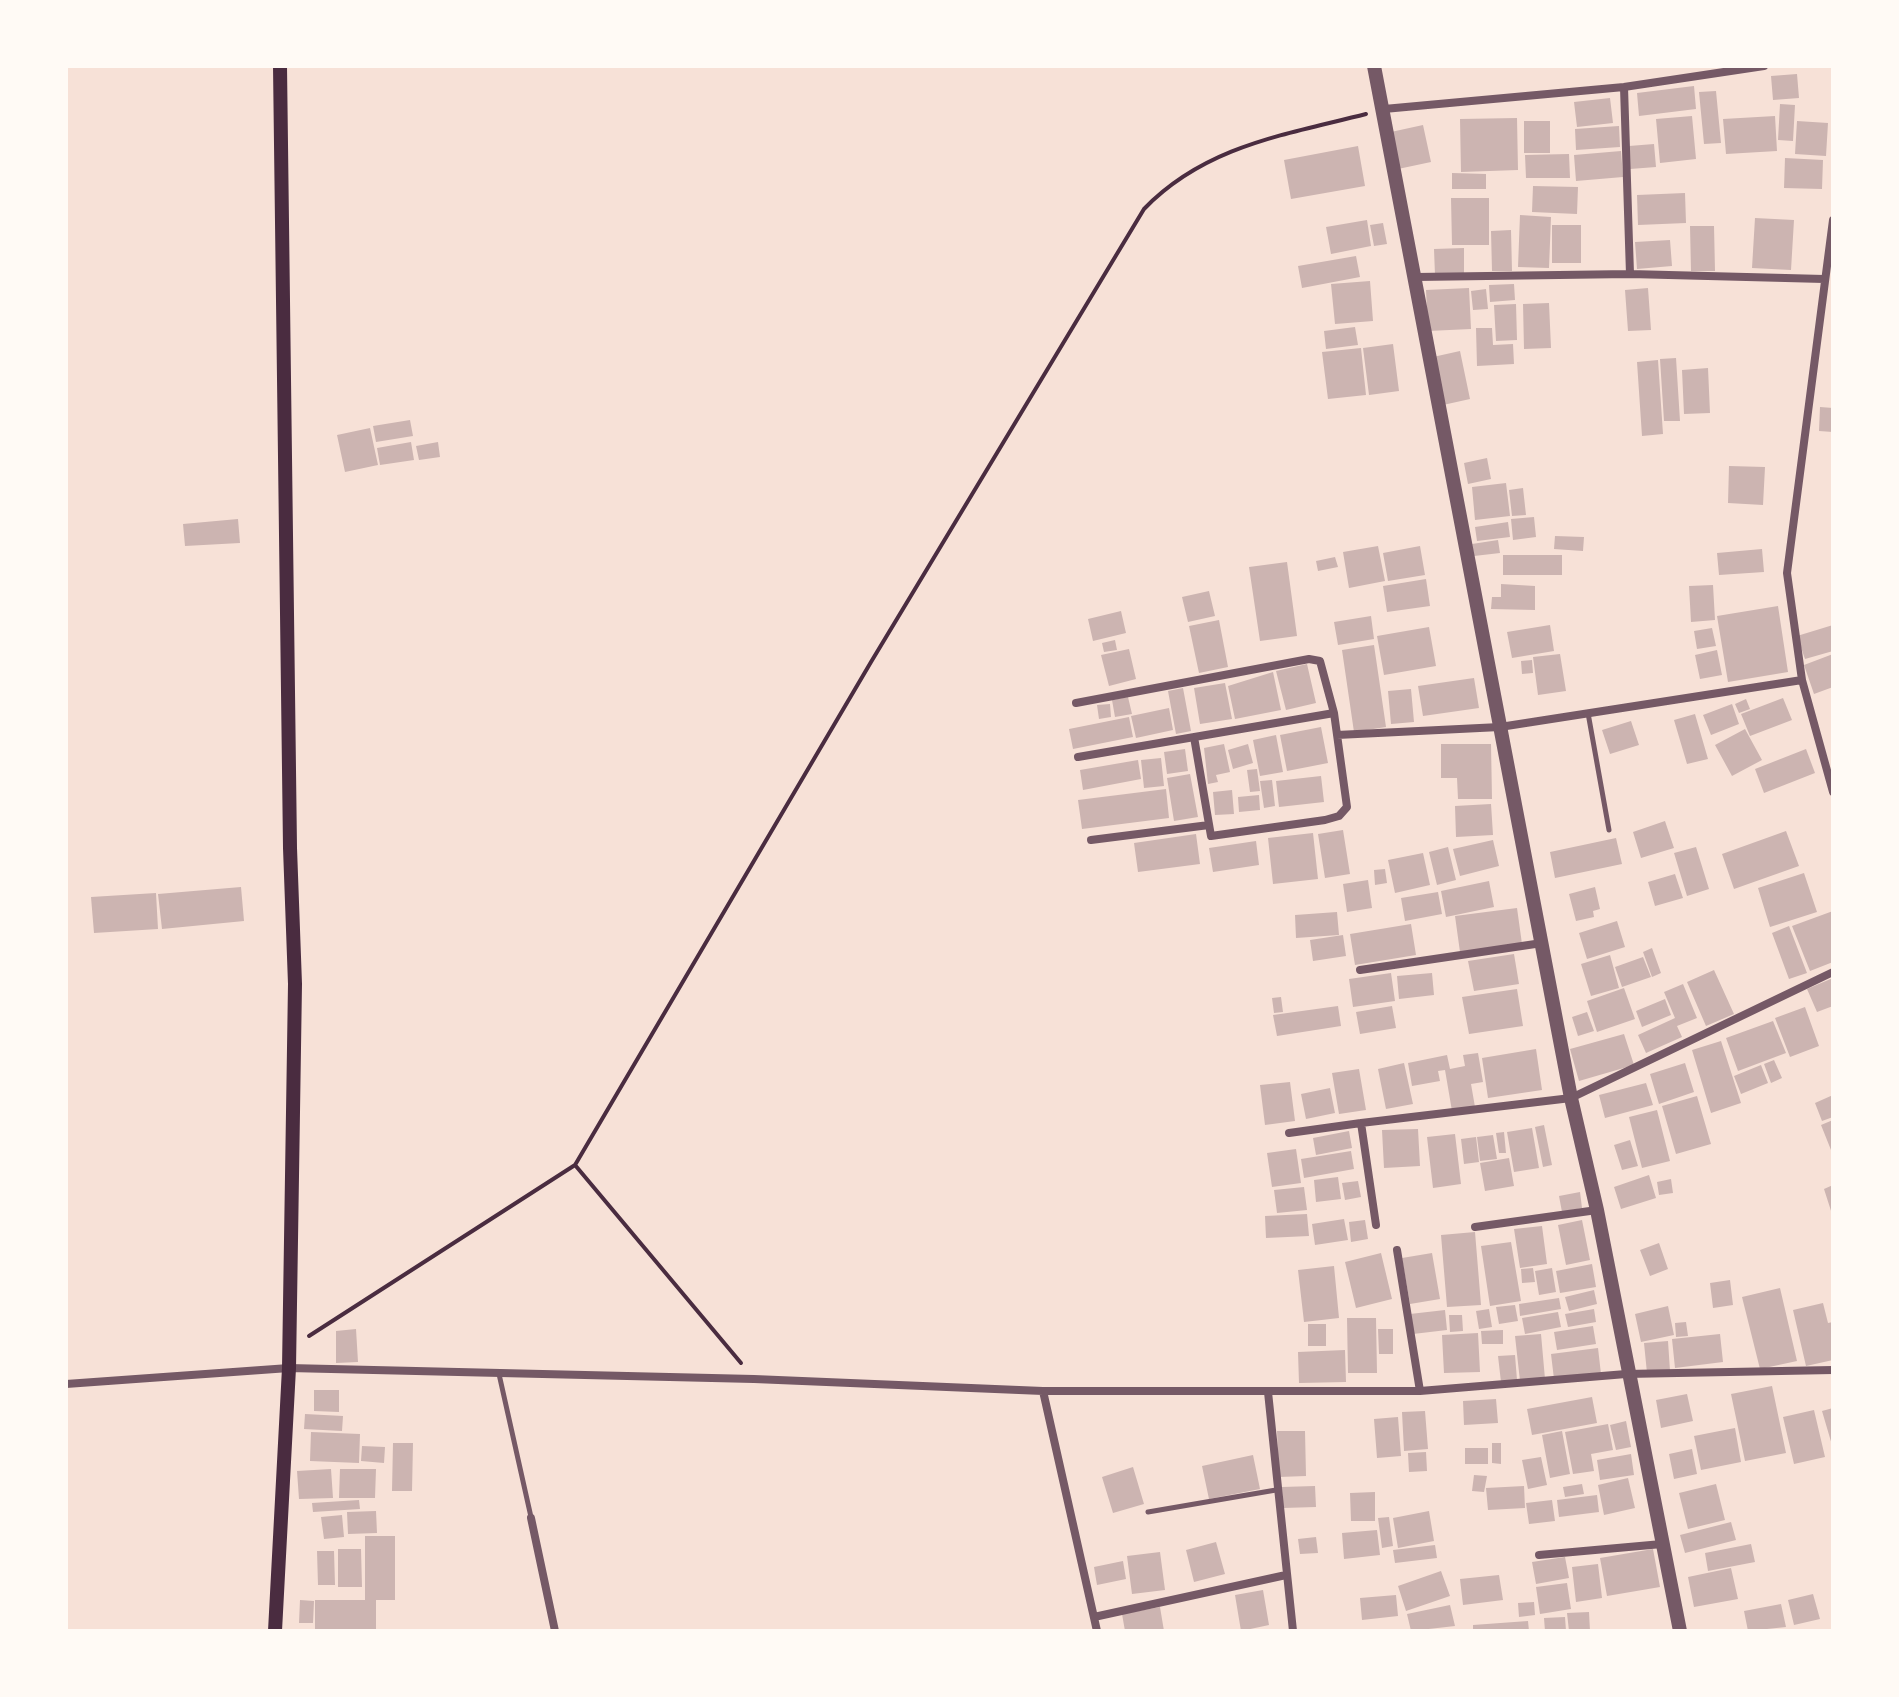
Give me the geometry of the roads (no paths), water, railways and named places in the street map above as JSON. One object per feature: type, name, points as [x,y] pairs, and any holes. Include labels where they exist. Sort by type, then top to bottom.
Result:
[{"type":"main road","points":[[275,1631],[289,1368],[295,984],[290,848],[280,66]]},
{"type":"street","points":[[1374,66],[1571,1098],[1597,1210],[1626,1374],[1680,1631]]},
{"type":"street","points":[[1384,109],[1624,87],[1764,66]]},
{"type":"street","points":[[1624,87],[1630,274]]},
{"type":"street","points":[[1833,220],[1787,573],[1802,680],[1833,792]]},
{"type":"street","points":[[1416,277],[1630,274],[1824,279]]},
{"type":"street","points":[[1076,703],[1309,659],[1320,661],[1326,672],[1334,713],[1347,807],[1339,816],[1214,837],[1209,825],[1194,737]]},
{"type":"street","points":[[1337,735],[1500,727],[1587,711],[1802,680]]},
{"type":"street","points":[[1078,757],[1334,713]]},
{"type":"street","points":[[1091,840],[1209,825]]},
{"type":"street","points":[[1360,970],[1542,943]]},
{"type":"street","points":[[1289,1133],[1571,1098],[1833,972]]},
{"type":"street","points":[[1361,1123],[1376,1225]]},
{"type":"street","points":[[1475,1227],[1597,1210]]},
{"type":"street","points":[[1397,1250],[1420,1391]]},
{"type":"street","points":[[66,1384],[289,1368],[754,1379],[1043,1391],[1420,1391],[1626,1374],[1833,1370]]},
{"type":"street","points":[[1043,1391],[1097,1631]]},
{"type":"street","points":[[1268,1392],[1293,1631]]},
{"type":"street","points":[[531,1518],[555,1631]]},
{"type":"street","points":[[1539,1555],[1662,1544]]},
{"type":"street","points":[[1094,1617],[1286,1575]]},
{"type":"lane","points":[[1587,711],[1609,830]]},
{"type":"lane","points":[[499,1374],[531,1518]]},
{"type":"lane","points":[[1148,1512],[1276,1490]]}]
